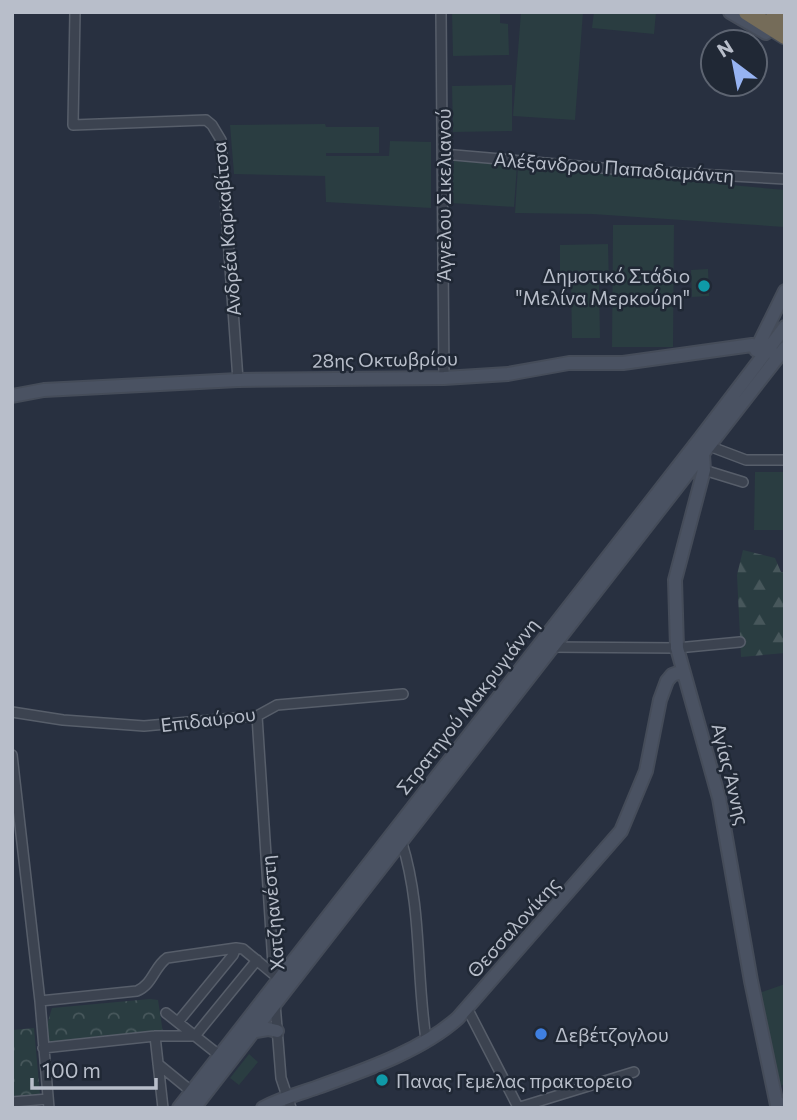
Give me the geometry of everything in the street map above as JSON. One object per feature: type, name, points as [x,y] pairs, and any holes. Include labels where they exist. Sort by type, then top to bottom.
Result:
[{"type":"highway","points":[[747,12],[785,36]]},
{"type":"highway","points":[[774,12],[785,19]]},
{"type":"street","name":"Ανδρέα Καρκαβίτσα","points":[[75,12],[73,125],[206,120],[220,140],[238,380]]},
{"type":"street","name":"Άγγελου Σικελιανού","points":[[441,12],[444,378]]},
{"type":"street","points":[[730,12],[785,43]]},
{"type":"street","name":"Αλέξανδρου Παπαδιαμάντη","points":[[443,153],[625,170],[785,179]]},
{"type":"street","points":[[772,350],[785,291]]},
{"type":"street","name":"Στρατηγού Μακρυγιάννη","points":[[194,1108],[553,647],[702,449],[772,350],[785,327]]},
{"type":"street","name":"28ης Οκτωβρίου","points":[[12,396],[44,390],[238,380],[444,378],[508,374],[569,363],[623,363],[772,350]]},
{"type":"street","name":"Στρατηγού Μακρυγιάννη","points":[[179,1108],[538,646],[702,449],[736,392],[772,350]]},
{"type":"street","points":[[702,449],[746,460],[785,460]]},
{"type":"street","name":"Αγίας Άννης","points":[[702,449],[704,470],[675,580],[677,648],[719,798],[751,981],[780,1106]]},
{"type":"street","points":[[704,470],[743,482]]},
{"type":"street","points":[[538,646],[677,648],[740,642]]},
{"type":"street","name":"Θεσσαλονίκης","points":[[263,1108],[289,1102],[310,1090],[372,1067],[426,1040],[450,1025],[467,1008],[621,831],[646,771],[664,691],[672,675],[683,671]]},
{"type":"street","name":"Επιδαύρου","points":[[12,712],[63,720],[144,726],[257,716],[277,705],[403,694]]},
{"type":"street","name":"Χατζηανέστη","points":[[257,716],[273,964],[279,978],[275,1007],[281,1078],[289,1102]]},
{"type":"street","points":[[12,755],[40,1001],[48,1103],[12,1102]]},
{"type":"street","points":[[12,842],[23,841]]},
{"type":"street","points":[[402,843],[413,885],[419,943],[418,983],[426,1040]]},
{"type":"street","points":[[40,1001],[137,991],[149,983],[159,965],[167,958],[236,948],[243,949],[290,988]]},
{"type":"street","points":[[178,1022],[236,948]]},
{"type":"street","points":[[195,1036],[257,960]]},
{"type":"street","points":[[467,1008],[518,1107],[634,1072]]},
{"type":"street","points":[[166,1013],[219,1055]]},
{"type":"street","points":[[256,1031],[277,1031]]},
{"type":"street","points":[[43,1048],[155,1036],[195,1036]]},
{"type":"street","points":[[155,1036],[163,1108]]},
{"type":"street","points":[[158,1064],[191,1091]]},
{"type":"green space","points":[[452,12],[500,12],[500,23],[508,24],[509,55],[453,56]]},
{"type":"green space","points":[[521,12],[583,12],[575,120],[513,116]]},
{"type":"green space","points":[[594,12],[656,12],[654,34],[592,28]]},
{"type":"green space","points":[[512,85],[512,131],[453,132],[452,86]]},
{"type":"green space","points":[[325,124],[326,127],[379,127],[379,153],[326,153],[326,156],[389,156],[390,141],[431,142],[431,208],[326,202],[325,176],[234,174],[230,125]]},
{"type":"green space","points":[[454,161],[517,165],[514,207],[451,203]]},
{"type":"green space","points":[[518,166],[785,190],[785,227],[592,214],[515,213]]},
{"type":"green space","points":[[613,225],[674,225],[673,347],[612,347]]},
{"type":"green space","points":[[608,244],[609,284],[599,285],[600,338],[572,338],[571,285],[560,285],[560,245]]},
{"type":"green space","points":[[708,269],[709,296],[692,297],[691,270]]},
{"type":"green space","points":[[755,472],[785,472],[785,530],[754,530]]},
{"type":"green space","points":[[743,550],[775,558],[781,572],[785,572],[785,653],[741,657],[737,575]]},
{"type":"green space","points":[[785,984],[785,1082],[779,1089],[759,993]]},
{"type":"green space","points":[[158,1000],[163,1033],[47,1045],[46,1028],[52,1008]]},
{"type":"green space","points":[[34,1028],[40,1095],[12,1098],[12,1030]]},
{"type":"green space","points":[[249,1054],[258,1062],[239,1085],[230,1078]]},
{"type":"place","name":"Δημοτικό Στάδιο \"Μελίνα Μερκούρη\"","points":[[704,286]]},
{"type":"place","name":"Δεβέτζογλου","points":[[541,1034]]},
{"type":"place","name":"Πανας Γεμελας πρακτορειο","points":[[382,1080]]}]
